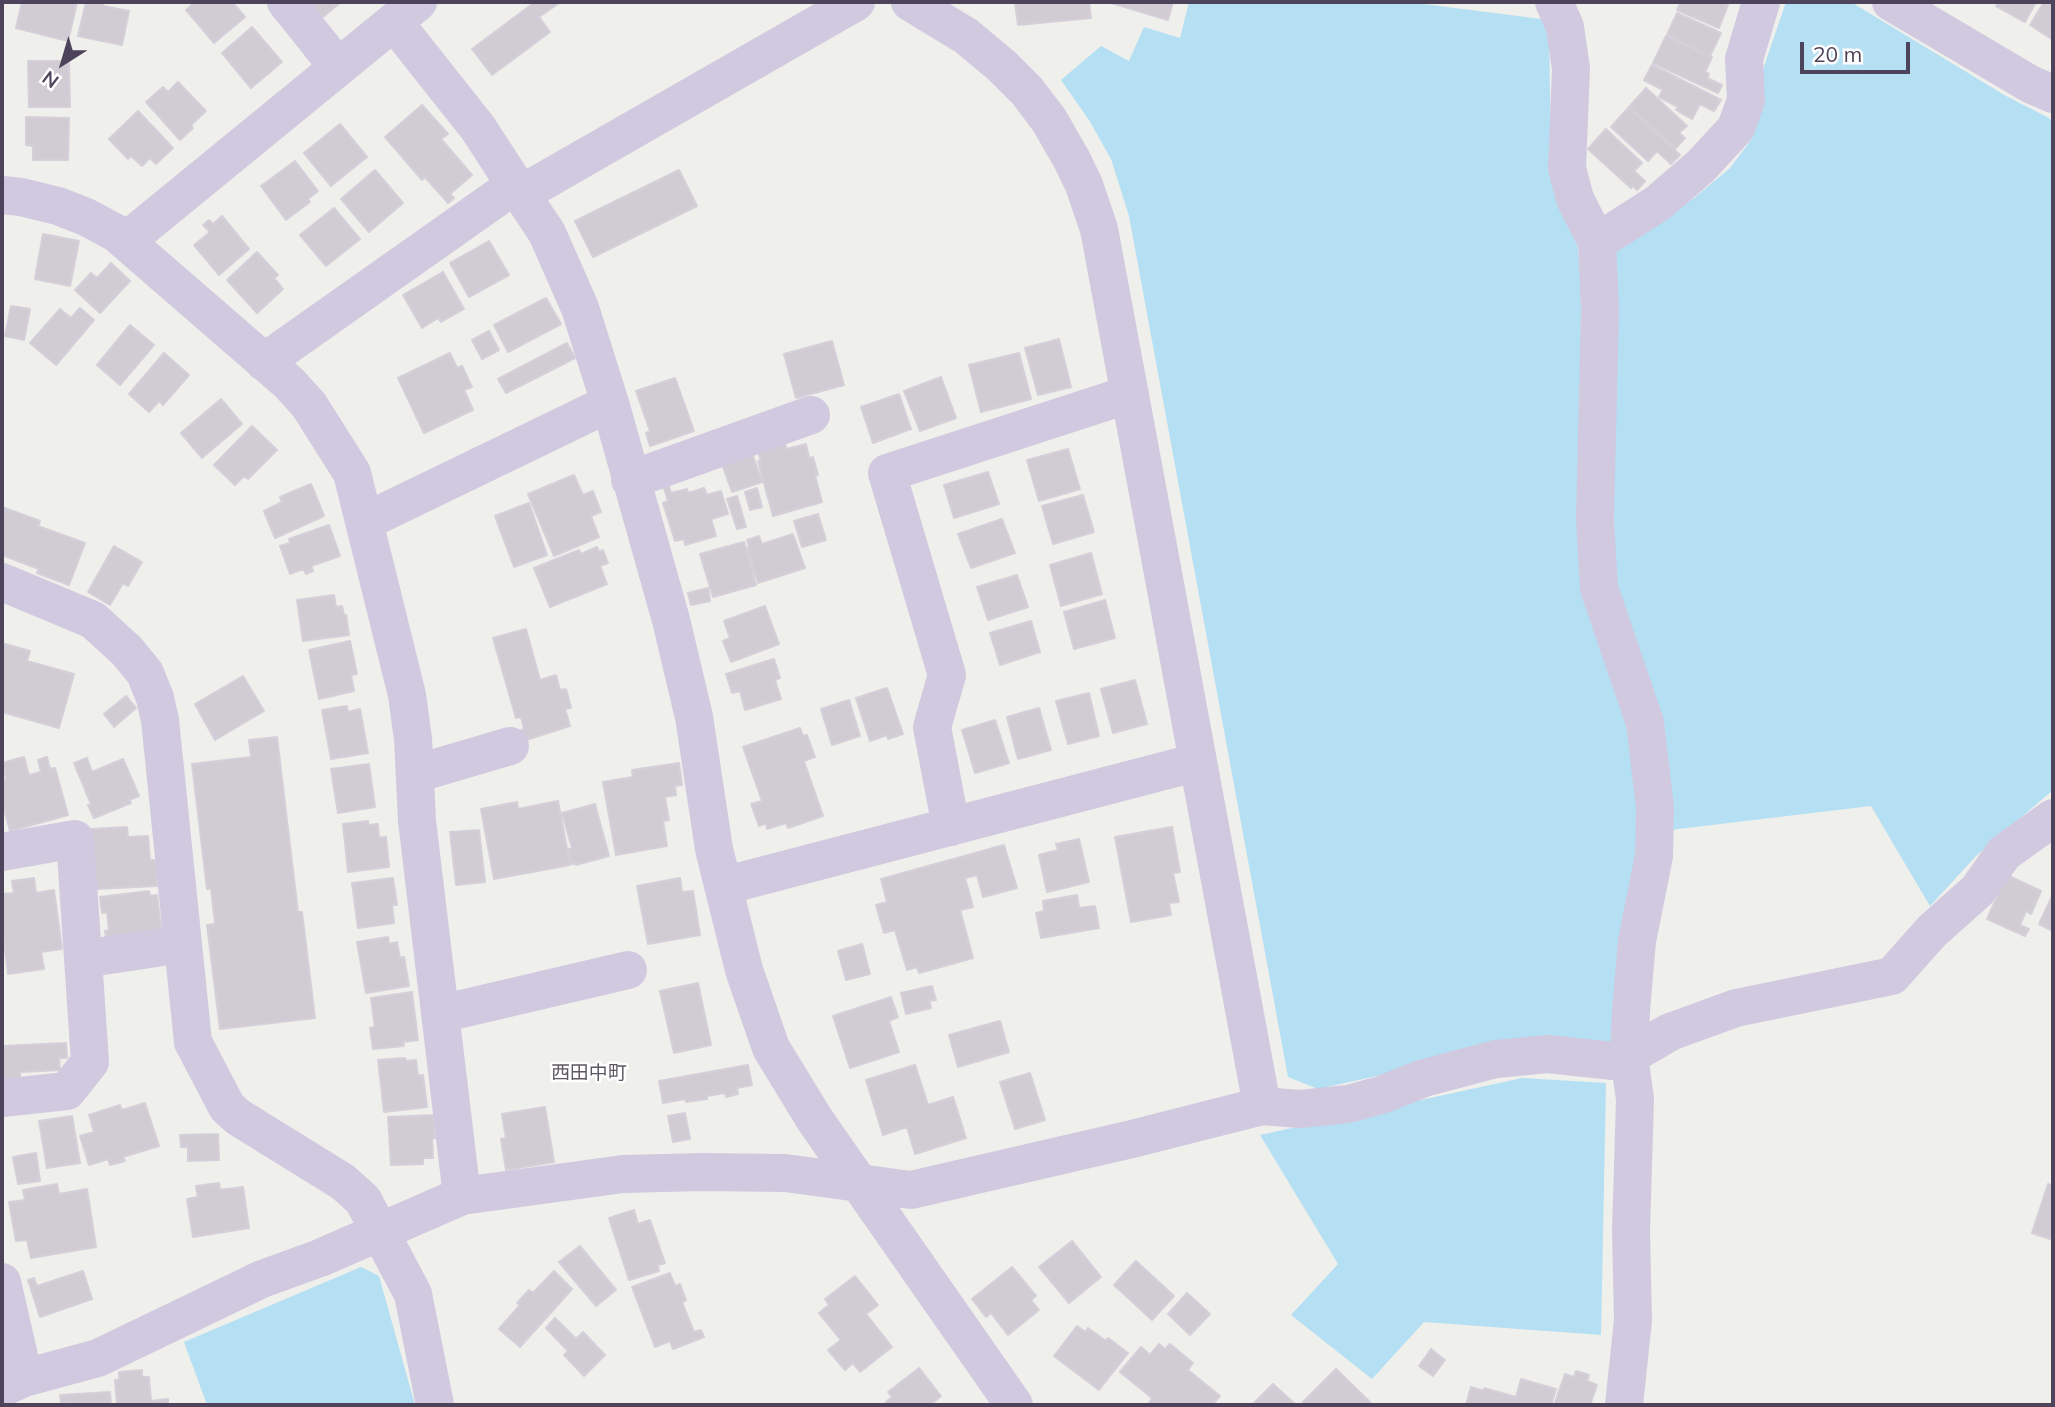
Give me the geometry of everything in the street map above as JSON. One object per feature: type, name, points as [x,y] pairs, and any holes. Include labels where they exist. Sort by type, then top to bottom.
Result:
[{"type":"street","points":[[286,2],[338,67]]},
{"type":"street","points":[[264,362],[518,189],[856,2]]},
{"type":"street","points":[[910,2],[966,36],[1027,91],[1049,120],[1072,160],[1099,229],[1262,1106]]},
{"type":"street","points":[[1554,2],[1565,27],[1571,69],[1567,168],[1575,199],[1597,242],[1600,309],[1595,519],[1599,588],[1645,723],[1655,807],[1654,856],[1637,941],[1629,1056],[1635,1098],[1631,1231],[1633,1320],[1624,1405]]},
{"type":"street","points":[[1597,242],[1658,203],[1701,166],[1736,128],[1746,100],[1744,59],[1761,2]]},
{"type":"street","points":[[1891,2],[2030,85],[2053,94]]},
{"type":"street","points":[[126,241],[407,8],[478,128],[547,233],[580,308],[610,403],[671,620],[694,717],[714,849],[744,970],[771,1048],[815,1119],[1014,1405]]},
{"type":"street","points":[[2,195],[58,205],[116,233],[289,383],[309,405],[352,473],[407,695],[413,739],[417,821],[462,1196]]},
{"type":"street","points":[[951,827],[932,727],[947,675],[887,473],[1129,394]]},
{"type":"street","points":[[364,522],[610,403]]},
{"type":"street","points":[[630,480],[811,415]]},
{"type":"street","points":[[2,582],[93,620],[127,651],[145,673],[160,720],[193,1042],[226,1107],[343,1182],[363,1200],[413,1294],[435,1405]]},
{"type":"street","points":[[415,774],[510,746]]},
{"type":"street","points":[[723,886],[1198,762]]},
{"type":"street","points":[[2,1282],[13,1383],[98,1358],[262,1279],[320,1258],[462,1196],[623,1174],[702,1172],[785,1174],[911,1189],[1132,1139],[1262,1106],[1300,1109],[1348,1104],[1381,1095],[1424,1078],[1496,1059],[1548,1054],[1613,1061],[1629,1056],[1670,1032],[1736,1008],[1892,976],[1932,931],[1978,890],[2004,853],[2053,818]]},
{"type":"street","points":[[2,852],[75,839],[90,1062],[68,1091],[2,1098]]},
{"type":"street","points":[[83,959],[183,944]]},
{"type":"street","points":[[440,1014],[628,970]]},
{"type":"shaded area","points":[[1189,2],[1408,2],[1549,20],[1551,173],[1578,248],[1583,316],[1627,705],[1641,788],[1634,893],[1611,1052],[1534,1041],[1318,1089],[1288,1077],[1129,216],[1111,159],[1089,120],[1061,80],[1101,46],[1129,61],[1144,27],[1180,38]]},
{"type":"shaded area","points":[[1786,2],[1851,2],[2006,96],[2049,118],[2053,123],[2053,790],[1976,856],[1930,906],[1871,806],[1670,830],[1616,597],[1608,254],[1694,198],[1730,168],[1751,140],[1761,75]]},
{"type":"shaded area","points":[[1522,1078],[1606,1083],[1601,1335],[1424,1322],[1372,1379],[1291,1315],[1338,1264],[1260,1135]]},
{"type":"shaded area","points":[[361,1267],[379,1276],[415,1405],[207,1405],[184,1342]]},
{"type":"building","points":[[22,2],[77,2],[68,41],[16,28]]},
{"type":"building","points":[[86,2],[104,2],[103,6],[129,11],[122,45],[78,36]]},
{"type":"building","points":[[195,2],[232,2],[245,17],[214,43],[186,10]]},
{"type":"building","points":[[310,2],[341,2],[323,17]]},
{"type":"building","points":[[535,2],[559,3],[539,17],[550,32],[492,75],[472,49]]},
{"type":"building","points":[[1015,2],[1089,2],[1091,18],[1018,25]]},
{"type":"building","points":[[1108,2],[1173,2],[1168,20]]},
{"type":"building","points":[[1681,2],[1721,2],[1728,5],[1719,28],[1677,10]]},
{"type":"building","points":[[1999,2],[2036,2],[2025,22],[1996,6]]},
{"type":"building","points":[[2044,2],[2053,2],[2053,40],[2030,25]]},
{"type":"building","points":[[1677,13],[1721,33],[1710,56],[1667,35]]},
{"type":"building","points":[[252,27],[282,62],[251,88],[222,53]]},
{"type":"building","points":[[1666,36],[1712,57],[1705,72],[1709,74],[1707,78],[1722,85],[1718,93],[1653,63]]},
{"type":"building","points":[[28,61],[69,61],[70,107],[29,107]]},
{"type":"building","points":[[1652,65],[1721,100],[1714,111],[1700,104],[1692,119],[1676,110],[1678,107],[1659,97],[1663,90],[1644,80]]},
{"type":"building","points":[[178,82],[206,111],[180,140],[146,102],[163,87],[168,92]]},
{"type":"building","points":[[1646,88],[1687,126],[1679,133],[1685,138],[1675,149],[1629,107]]},
{"type":"building","points":[[422,105],[448,134],[441,139],[472,175],[450,194],[454,198],[448,203],[425,177],[422,180],[385,137]]},
{"type":"building","points":[[1629,107],[1680,155],[1671,164],[1657,151],[1648,161],[1611,127]]},
{"type":"building","points":[[138,111],[173,148],[156,164],[150,158],[142,166],[131,156],[128,159],[109,139]]},
{"type":"building","points":[[26,117],[69,118],[68,160],[33,160],[33,146],[26,145]]},
{"type":"building","points":[[340,124],[367,157],[331,186],[304,153]]},
{"type":"building","points":[[1606,129],[1642,163],[1634,171],[1645,181],[1637,190],[1633,186],[1631,188],[1588,149]]},
{"type":"building","points":[[295,161],[318,191],[308,199],[310,202],[286,220],[261,186]]},
{"type":"building","points":[[375,170],[403,203],[369,232],[341,199]]},
{"type":"building","points":[[679,170],[697,206],[593,257],[575,221]]},
{"type":"building","points":[[334,208],[360,239],[326,266],[300,235]]},
{"type":"building","points":[[222,216],[249,249],[219,275],[194,245],[210,232],[203,225],[209,220],[213,224]]},
{"type":"building","points":[[43,234],[79,241],[70,286],[35,279]]},
{"type":"building","points":[[489,241],[509,275],[469,297],[450,263]]},
{"type":"building","points":[[257,252],[278,275],[274,278],[283,289],[257,313],[227,280]]},
{"type":"building","points":[[111,263],[130,281],[100,313],[75,290],[91,273],[97,278]]},
{"type":"building","points":[[443,272],[464,309],[441,322],[438,318],[422,328],[403,295]]},
{"type":"building","points":[[546,298],[561,324],[508,352],[494,325]]},
{"type":"building","points":[[11,306],[30,309],[24,340],[5,336]]},
{"type":"building","points":[[80,308],[94,320],[56,365],[30,343],[60,309],[71,318]]},
{"type":"building","points":[[130,325],[154,345],[120,385],[97,365]]},
{"type":"building","points":[[489,331],[499,350],[482,359],[472,340]]},
{"type":"building","points":[[1059,339],[1071,387],[1038,395],[1025,348]]},
{"type":"building","points":[[832,341],[844,385],[796,398],[784,354]]},
{"type":"building","points":[[567,343],[575,358],[506,393],[498,379]]},
{"type":"building","points":[[164,353],[189,375],[163,405],[159,401],[149,412],[129,394]]},
{"type":"building","points":[[450,353],[457,368],[462,366],[472,387],[464,390],[473,410],[424,433],[398,378]]},
{"type":"building","points":[[1019,353],[1031,399],[981,412],[969,365]]},
{"type":"building","points":[[941,377],[956,418],[920,431],[904,391]]},
{"type":"building","points":[[675,378],[694,431],[650,446],[646,433],[650,431],[636,391]]},
{"type":"building","points":[[899,394],[911,429],[873,443],[861,407]]},
{"type":"building","points":[[221,399],[242,424],[202,458],[181,433]]},
{"type":"building","points":[[252,426],[277,450],[248,479],[244,476],[235,485],[214,465]]},
{"type":"building","points":[[785,444],[787,449],[806,444],[809,458],[813,457],[818,475],[815,475],[822,502],[773,516],[758,452]]},
{"type":"building","points":[[1068,449],[1080,489],[1039,501],[1027,460]]},
{"type":"building","points":[[752,453],[762,482],[732,492],[722,464]]},
{"type":"building","points":[[988,472],[999,504],[954,518],[944,485]]},
{"type":"building","points":[[574,475],[583,495],[593,491],[601,512],[591,516],[599,537],[554,556],[528,494]]},
{"type":"building","points":[[668,483],[671,493],[687,489],[688,493],[704,488],[707,495],[721,491],[728,514],[711,519],[716,536],[685,545],[684,539],[675,541],[663,503],[668,501],[663,485]]},
{"type":"building","points":[[311,484],[324,516],[275,538],[264,511],[282,502],[280,497]]},
{"type":"building","points":[[757,488],[762,507],[750,510],[745,492]]},
{"type":"building","points":[[1083,495],[1094,532],[1053,544],[1042,506]]},
{"type":"building","points":[[737,496],[746,527],[737,529],[727,499]]},
{"type":"building","points":[[529,503],[547,555],[514,567],[495,516]]},
{"type":"building","points":[[2,507],[40,521],[38,526],[85,543],[69,585],[37,573],[39,569],[2,555]]},
{"type":"building","points":[[818,514],[826,540],[802,547],[794,521]]},
{"type":"building","points":[[1002,519],[1015,553],[971,568],[958,534]]},
{"type":"building","points":[[329,525],[340,556],[311,566],[313,571],[306,574],[303,569],[290,574],[280,546],[290,543],[289,539]]},
{"type":"building","points":[[793,534],[805,568],[758,583],[747,540],[759,536],[762,544]]},
{"type":"building","points":[[744,542],[756,585],[713,597],[700,554]]},
{"type":"building","points":[[114,546],[142,562],[128,586],[123,583],[110,605],[88,592]]},
{"type":"building","points":[[597,547],[599,552],[603,550],[608,563],[600,566],[607,584],[550,607],[534,568],[579,550],[581,554]]},
{"type":"building","points":[[1091,553],[1102,594],[1061,606],[1050,565]]},
{"type":"building","points":[[1017,575],[1028,607],[988,620],[977,587]]},
{"type":"building","points":[[708,588],[710,601],[691,605],[688,593]]},
{"type":"building","points":[[334,595],[336,607],[342,606],[346,615],[349,635],[303,641],[297,600]]},
{"type":"building","points":[[1105,600],[1115,638],[1074,649],[1064,612]]},
{"type":"building","points":[[765,606],[779,644],[731,662],[723,641],[730,638],[724,621]]},
{"type":"building","points":[[1031,621],[1040,652],[1000,665],[990,633]]},
{"type":"building","points":[[526,629],[540,680],[556,675],[560,690],[566,689],[571,708],[565,709],[570,726],[523,741],[520,731],[524,729],[521,717],[516,718],[493,638]]},
{"type":"building","points":[[350,641],[357,674],[351,675],[354,691],[319,699],[309,650]]},
{"type":"building","points":[[2,643],[30,651],[27,661],[74,674],[59,728],[2,712]]},
{"type":"building","points":[[774,659],[780,678],[775,680],[781,699],[745,710],[740,691],[732,693],[726,674]]},
{"type":"building","points":[[243,676],[264,711],[215,740],[195,704]]},
{"type":"building","points":[[1135,680],[1147,724],[1113,733],[1101,689]]},
{"type":"building","points":[[887,688],[903,734],[888,739],[887,735],[870,741],[856,698]]},
{"type":"building","points":[[1089,693],[1099,736],[1068,744],[1056,701]]},
{"type":"building","points":[[126,696],[136,708],[114,727],[104,714]]},
{"type":"building","points":[[849,700],[860,736],[832,745],[821,709]]},
{"type":"building","points":[[347,706],[348,712],[360,709],[368,753],[331,759],[322,710]]},
{"type":"building","points":[[1039,708],[1051,750],[1018,759],[1007,717]]},
{"type":"building","points":[[995,720],[1009,763],[975,773],[962,730]]},
{"type":"building","points":[[800,728],[803,736],[807,735],[815,757],[804,761],[823,816],[788,828],[786,823],[767,829],[766,823],[759,826],[751,804],[762,801],[743,747]]},
{"type":"building","points":[[277,737],[298,912],[302,912],[315,1018],[220,1029],[207,925],[215,924],[211,889],[207,889],[192,764],[251,757],[249,740]]},
{"type":"building","points":[[24,757],[29,775],[41,772],[38,760],[47,757],[50,769],[55,768],[68,815],[10,831],[2,802],[2,781],[6,779],[2,763]]},
{"type":"building","points":[[87,758],[92,772],[123,759],[139,796],[129,800],[131,803],[94,818],[74,763]]},
{"type":"building","points":[[679,763],[682,785],[675,786],[676,795],[665,797],[669,820],[663,821],[667,846],[616,855],[603,782],[633,777],[632,770]]},
{"type":"building","points":[[369,764],[375,807],[338,813],[331,769]]},
{"type":"building","points":[[558,801],[570,865],[494,879],[481,809],[517,802],[518,809]]},
{"type":"building","points":[[595,804],[609,856],[572,864],[568,849],[572,848],[562,813]]},
{"type":"building","points":[[368,821],[368,825],[378,824],[379,838],[386,837],[389,867],[348,872],[343,824]]},
{"type":"building","points":[[127,827],[128,837],[148,836],[150,860],[156,860],[157,886],[95,889],[91,829]]},
{"type":"building","points":[[1172,827],[1180,872],[1173,873],[1179,902],[1169,903],[1171,915],[1131,922],[1115,837]]},
{"type":"building","points":[[479,830],[485,882],[456,885],[450,832]]},
{"type":"building","points":[[1079,839],[1089,882],[1047,892],[1039,855],[1058,850],[1056,844]]},
{"type":"building","points":[[1004,845],[1017,888],[983,897],[977,875],[965,878],[973,907],[960,910],[973,958],[919,973],[917,967],[907,970],[895,930],[884,933],[876,905],[887,902],[881,879]]},
{"type":"building","points":[[2007,875],[2041,891],[2031,914],[2026,911],[2020,925],[2029,929],[2025,936],[1987,919]]},
{"type":"building","points":[[34,878],[36,893],[54,890],[62,949],[41,952],[44,969],[8,974],[2,926],[2,894],[14,893],[12,881]]},
{"type":"building","points":[[393,878],[397,905],[392,905],[394,923],[358,928],[352,883]]},
{"type":"building","points":[[680,878],[682,892],[693,891],[700,935],[648,944],[637,886]]},
{"type":"building","points":[[149,891],[150,896],[157,895],[162,935],[107,945],[107,912],[102,913],[100,897]]},
{"type":"building","points":[[2053,894],[2053,931],[2039,924]]},
{"type":"building","points":[[1077,895],[1079,908],[1095,906],[1099,928],[1041,938],[1036,913],[1044,911],[1043,901]]},
{"type":"building","points":[[388,937],[389,944],[397,942],[400,958],[404,957],[409,986],[366,993],[357,942]]},
{"type":"building","points":[[862,944],[870,974],[846,980],[838,951]]},
{"type":"building","points":[[698,983],[711,1045],[674,1053],[660,991]]},
{"type":"building","points":[[932,986],[936,1000],[929,1001],[931,1008],[906,1014],[901,993]]},
{"type":"building","points":[[412,992],[418,1040],[403,1042],[404,1046],[373,1049],[370,1028],[375,1027],[371,998]]},
{"type":"building","points":[[891,997],[898,1017],[889,1021],[899,1052],[850,1068],[833,1016]]},
{"type":"building","points":[[1000,1021],[1009,1052],[958,1067],[949,1035]]},
{"type":"building","points":[[66,1043],[67,1058],[59,1058],[60,1070],[20,1072],[20,1078],[2,1079],[2,1046]]},
{"type":"building","points":[[405,1058],[406,1061],[416,1060],[418,1076],[423,1075],[427,1107],[384,1112],[378,1060]]},
{"type":"building","points":[[748,1065],[752,1085],[737,1088],[738,1094],[726,1097],[725,1093],[707,1096],[707,1099],[663,1103],[659,1081]]},
{"type":"building","points":[[915,1065],[928,1105],[953,1097],[966,1138],[915,1154],[907,1127],[883,1135],[866,1080]]},
{"type":"building","points":[[1030,1073],[1045,1120],[1015,1129],[1000,1082]]},
{"type":"building","points":[[145,1103],[159,1146],[123,1157],[125,1161],[110,1165],[108,1159],[89,1165],[80,1136],[94,1132],[89,1115],[120,1105],[122,1110]]},
{"type":"building","points":[[545,1107],[554,1162],[506,1170],[501,1139],[506,1138],[502,1114]]},
{"type":"building","points":[[685,1113],[690,1139],[673,1142],[668,1116]]},
{"type":"building","points":[[433,1115],[433,1158],[423,1158],[423,1164],[391,1165],[388,1117]]},
{"type":"building","points":[[72,1116],[80,1163],[47,1168],[39,1121]]},
{"type":"building","points":[[218,1134],[219,1160],[188,1161],[188,1147],[181,1147],[180,1135]]},
{"type":"building","points":[[36,1153],[40,1181],[18,1184],[13,1157]]},
{"type":"building","points":[[219,1183],[220,1190],[243,1187],[249,1228],[193,1237],[187,1199],[198,1197],[196,1186]]},
{"type":"building","points":[[57,1184],[59,1194],[87,1189],[96,1247],[31,1258],[27,1240],[16,1241],[9,1202],[25,1200],[23,1190]]},
{"type":"building","points":[[2048,1184],[2053,1186],[2053,1240],[2032,1233]]},
{"type":"building","points":[[634,1210],[638,1224],[650,1220],[665,1263],[658,1265],[659,1271],[629,1280],[609,1218]]},
{"type":"building","points":[[1072,1241],[1101,1277],[1069,1303],[1039,1267]]},
{"type":"building","points":[[580,1246],[616,1290],[596,1306],[559,1262]]},
{"type":"building","points":[[1136,1261],[1174,1296],[1152,1320],[1114,1285]]},
{"type":"building","points":[[1012,1267],[1036,1296],[1031,1300],[1039,1310],[1008,1335],[991,1313],[986,1317],[972,1299]]},
{"type":"building","points":[[83,1271],[92,1299],[40,1317],[28,1280],[34,1278],[37,1286]]},
{"type":"building","points":[[554,1271],[572,1289],[520,1347],[499,1329],[529,1290],[533,1293]]},
{"type":"building","points":[[670,1273],[675,1286],[680,1284],[686,1300],[682,1302],[694,1332],[701,1330],[704,1337],[673,1349],[670,1341],[655,1347],[632,1287]]},
{"type":"building","points":[[855,1276],[878,1305],[866,1314],[892,1347],[860,1372],[853,1363],[845,1370],[828,1350],[841,1340],[819,1313],[829,1305],[825,1299]]},
{"type":"building","points":[[1187,1293],[1210,1314],[1190,1335],[1168,1314]]},
{"type":"building","points":[[555,1318],[576,1339],[583,1332],[605,1355],[584,1376],[564,1355],[568,1351],[546,1328]]},
{"type":"building","points":[[1077,1326],[1086,1332],[1088,1328],[1106,1341],[1108,1338],[1128,1353],[1099,1390],[1054,1356]]},
{"type":"building","points":[[1159,1344],[1165,1349],[1170,1344],[1193,1363],[1188,1370],[1220,1396],[1212,1405],[1152,1405],[1149,1403],[1152,1398],[1120,1372],[1141,1347],[1150,1355]]},
{"type":"building","points":[[1431,1349],[1445,1360],[1433,1376],[1419,1366]]},
{"type":"building","points":[[919,1368],[941,1396],[930,1405],[883,1405],[892,1397],[888,1392]]},
{"type":"building","points":[[1336,1369],[1373,1405],[1306,1405],[1303,1402]]},
{"type":"building","points":[[142,1370],[142,1377],[149,1377],[151,1401],[168,1399],[168,1405],[117,1405],[115,1380],[119,1380],[119,1372]]},
{"type":"building","points":[[1576,1371],[1589,1375],[1587,1381],[1597,1385],[1590,1405],[1554,1405],[1565,1374],[1574,1377]]},
{"type":"building","points":[[1521,1379],[1556,1389],[1551,1405],[1466,1405],[1471,1387],[1516,1397]]},
{"type":"building","points":[[1273,1384],[1296,1405],[1252,1405]]},
{"type":"building","points":[[110,1392],[111,1405],[61,1403],[60,1395]]},
{"type":"district","name":"西田中町","points":[[589,1073]]}]
